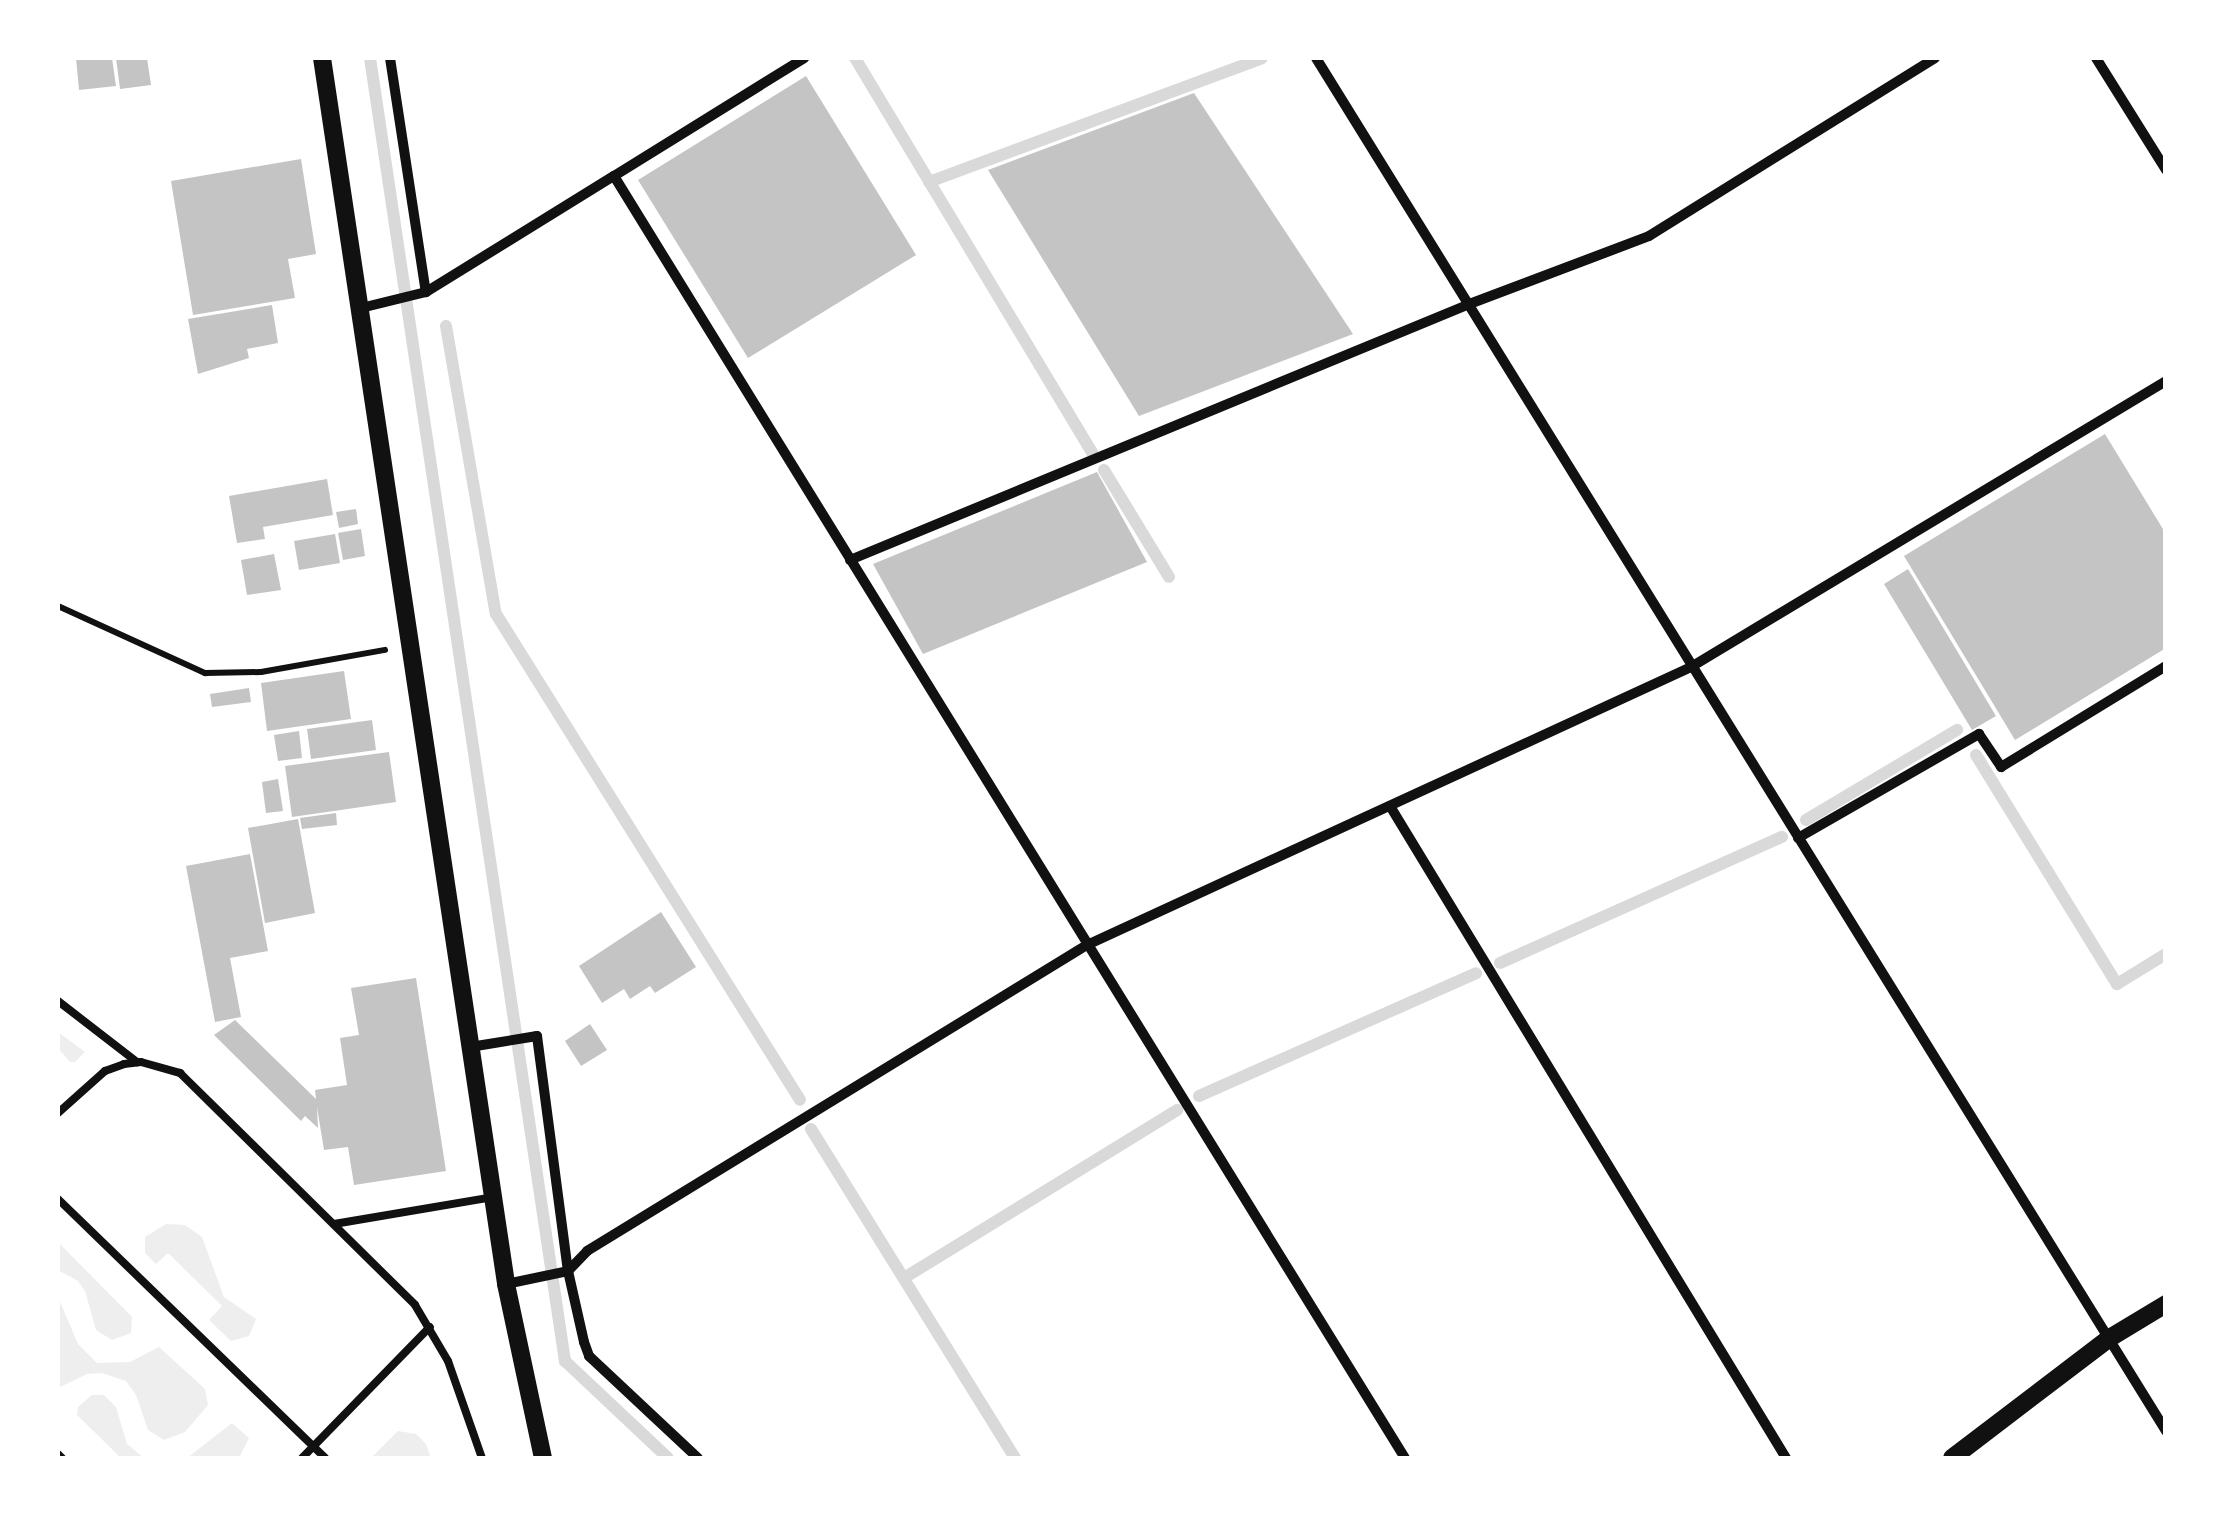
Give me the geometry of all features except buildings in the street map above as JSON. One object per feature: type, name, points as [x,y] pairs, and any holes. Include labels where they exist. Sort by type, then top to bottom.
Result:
[{"type":"street","points":[[322,58],[506,1284],[543,1458]]},
{"type":"street","points":[[390,58],[421,293]]},
{"type":"street","points":[[361,308],[421,293],[804,58]]},
{"type":"street","points":[[1316,58],[1472,304],[1691,667],[2166,1431]]},
{"type":"street","points":[[850,560],[1472,304],[1649,236],[1935,58]]},
{"type":"street","points":[[2096,58],[2166,170]]},
{"type":"street","points":[[614,176],[1405,1458]]},
{"type":"street","points":[[506,1284],[565,1272],[587,1250],[1087,946],[1691,667],[2166,381]]},
{"type":"street","points":[[1798,838],[1979,734],[2001,767],[2166,666]]},
{"type":"street","points":[[1390,806],[1786,1458]]},
{"type":"street","points":[[470,1047],[537,1036],[565,1272],[590,1356],[698,1458]]},
{"type":"street","points":[[1952,1458],[2108,1340],[2166,1304]]},
{"type":"lane","points":[[58,1002],[136,1062],[180,1073],[415,1305],[448,1361],[482,1458]]},
{"type":"lane","points":[[58,1113],[105,1071],[136,1062]]},
{"type":"lane","points":[[334,1224],[493,1197]]},
{"type":"lane","points":[[58,1199],[325,1458]]},
{"type":"lane","points":[[302,1458],[430,1327]]},
{"type":"path","points":[[58,606],[205,673],[261,672],[410,646]]},
{"type":"shaded area","points":[[58,1032],[85,1052],[75,1062],[70,1062],[58,1048]]},
{"type":"shaded area","points":[[166,1224],[185,1225],[202,1237],[224,1297],[256,1319],[249,1336],[231,1341],[209,1320],[222,1306],[168,1253],[156,1264],[145,1253],[145,1237]]},
{"type":"shaded area","points":[[58,1242],[132,1317],[131,1333],[112,1340],[96,1330],[85,1291],[78,1281],[58,1270]]},
{"type":"shaded area","points":[[58,1297],[78,1344],[97,1363],[130,1362],[159,1347],[205,1389],[208,1405],[185,1432],[164,1440],[148,1430],[136,1395],[126,1381],[102,1373],[87,1374],[58,1388]]},
{"type":"shaded area","points":[[92,1395],[104,1395],[116,1407],[127,1444],[144,1458],[121,1458],[77,1415],[78,1407]]},
{"type":"shaded area","points":[[232,1423],[249,1438],[239,1458],[187,1458]]},
{"type":"shaded area","points":[[398,1431],[416,1434],[426,1444],[431,1458],[371,1458]]},
{"type":"waterway","points":[[370,58],[565,1361],[668,1458]]},
{"type":"waterway","points":[[855,58],[1092,453]]},
{"type":"waterway","points":[[929,182],[1262,58]]},
{"type":"waterway","points":[[446,326],[496,614],[800,1100]]},
{"type":"waterway","points":[[1104,470],[1169,577]]},
{"type":"waterway","points":[[1806,820],[1957,730]]},
{"type":"waterway","points":[[1976,755],[2117,984],[2166,954]]},
{"type":"waterway","points":[[1500,963],[1782,837]]},
{"type":"waterway","points":[[1199,1096],[1476,973]]},
{"type":"waterway","points":[[904,1278],[1177,1110]]},
{"type":"waterway","points":[[811,1129],[1015,1458]]}]
